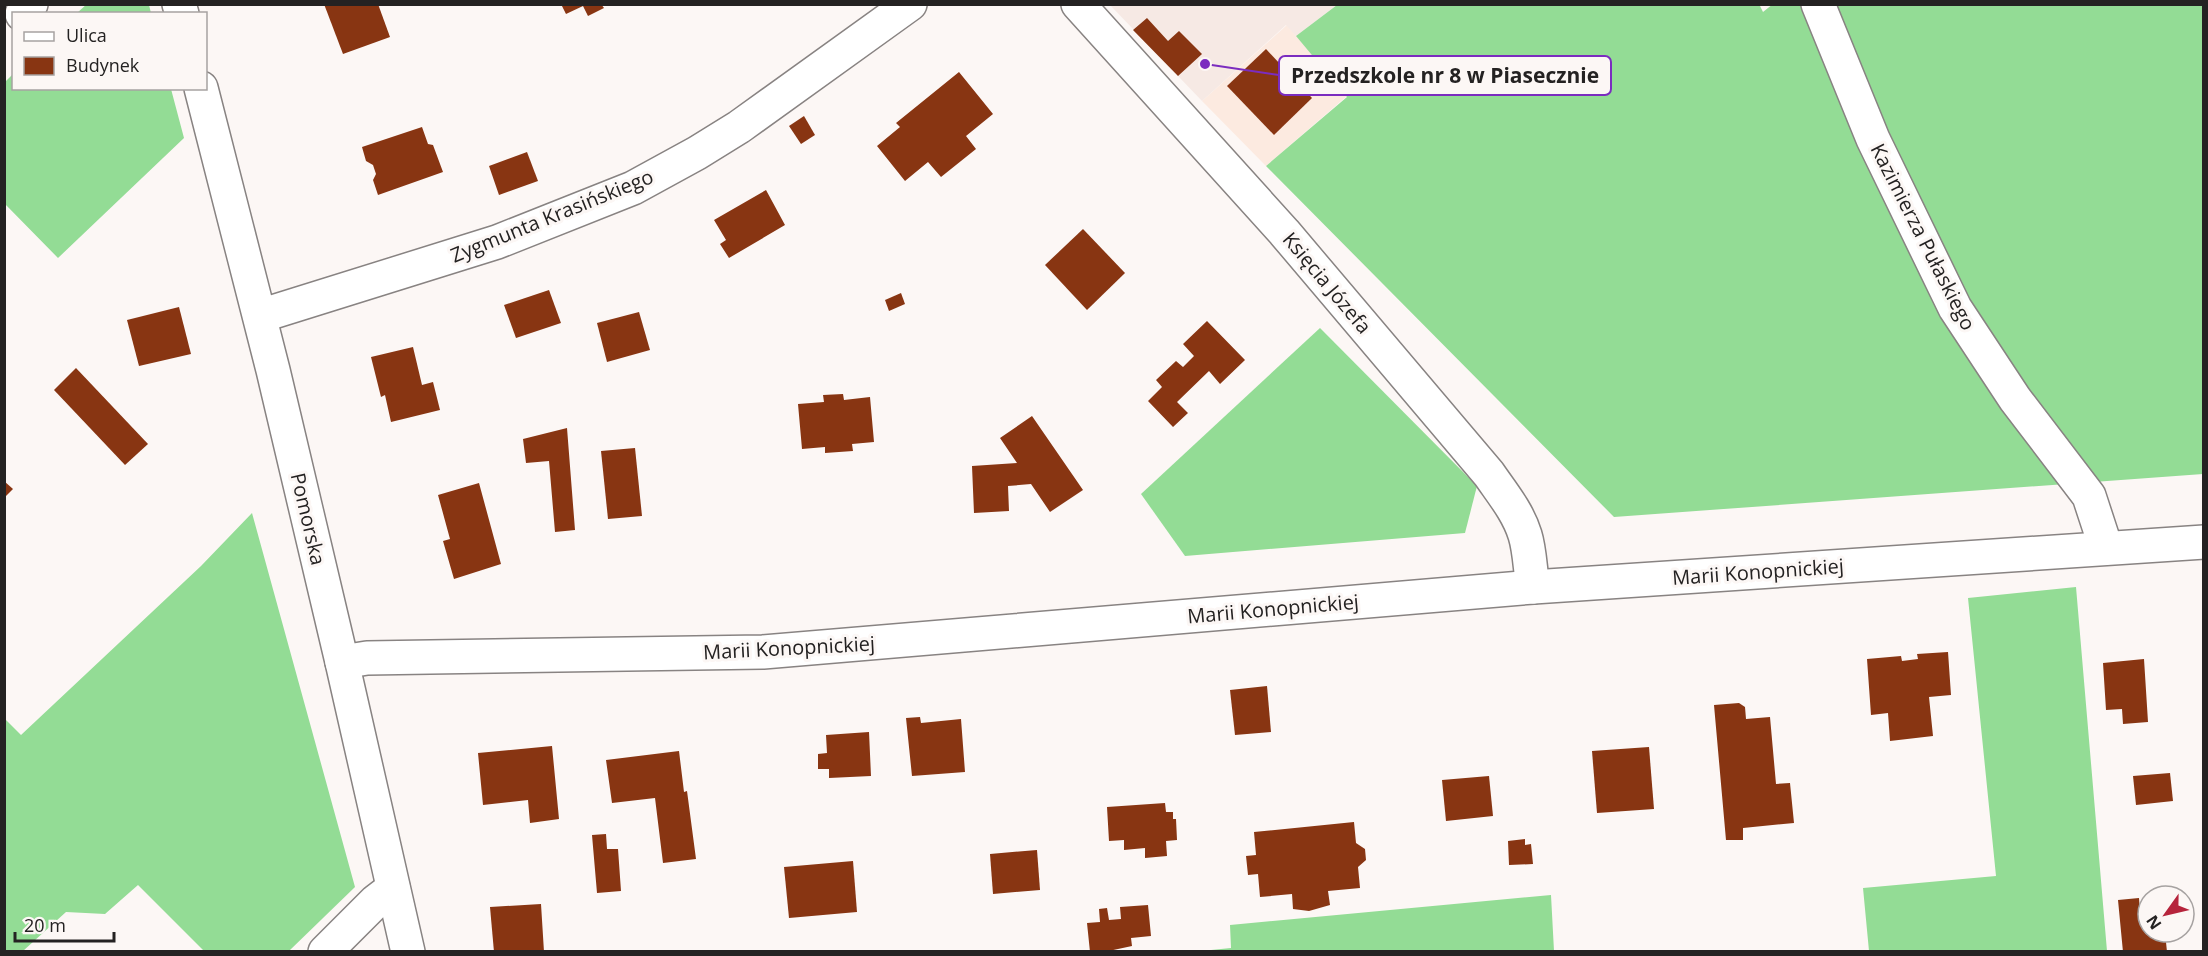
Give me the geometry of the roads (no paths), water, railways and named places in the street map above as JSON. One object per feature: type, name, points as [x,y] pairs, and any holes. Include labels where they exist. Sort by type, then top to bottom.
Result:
[{"type":"street","name":"Zygmunta Krasińskiego","points":[[260,316],[497,242],[633,188],[739,127],[910,4]]},
{"type":"street","name":"Księcia Józefa","points":[[1078,4],[1284,232],[1489,474],[1521,524],[1526,537],[1533,587]]},
{"type":"street","name":"Kazimierza Pułaskiego","points":[[1818,4],[1873,139],[1954,308],[2015,399],[2089,496],[2106,548]]},
{"type":"street","name":"Pomorska","points":[[202,90],[260,316],[408,951]]},
{"type":"street","name":"Marii Konopnickiej","points":[[342,662],[379,658],[763,652],[1533,587],[2204,542]]},
{"type":"street","points":[[325,951],[376,900],[393,888]]},
{"type":"place","name":"Przedszkole nr 8 w Piasecznie","points":[[1205,64]]}]
